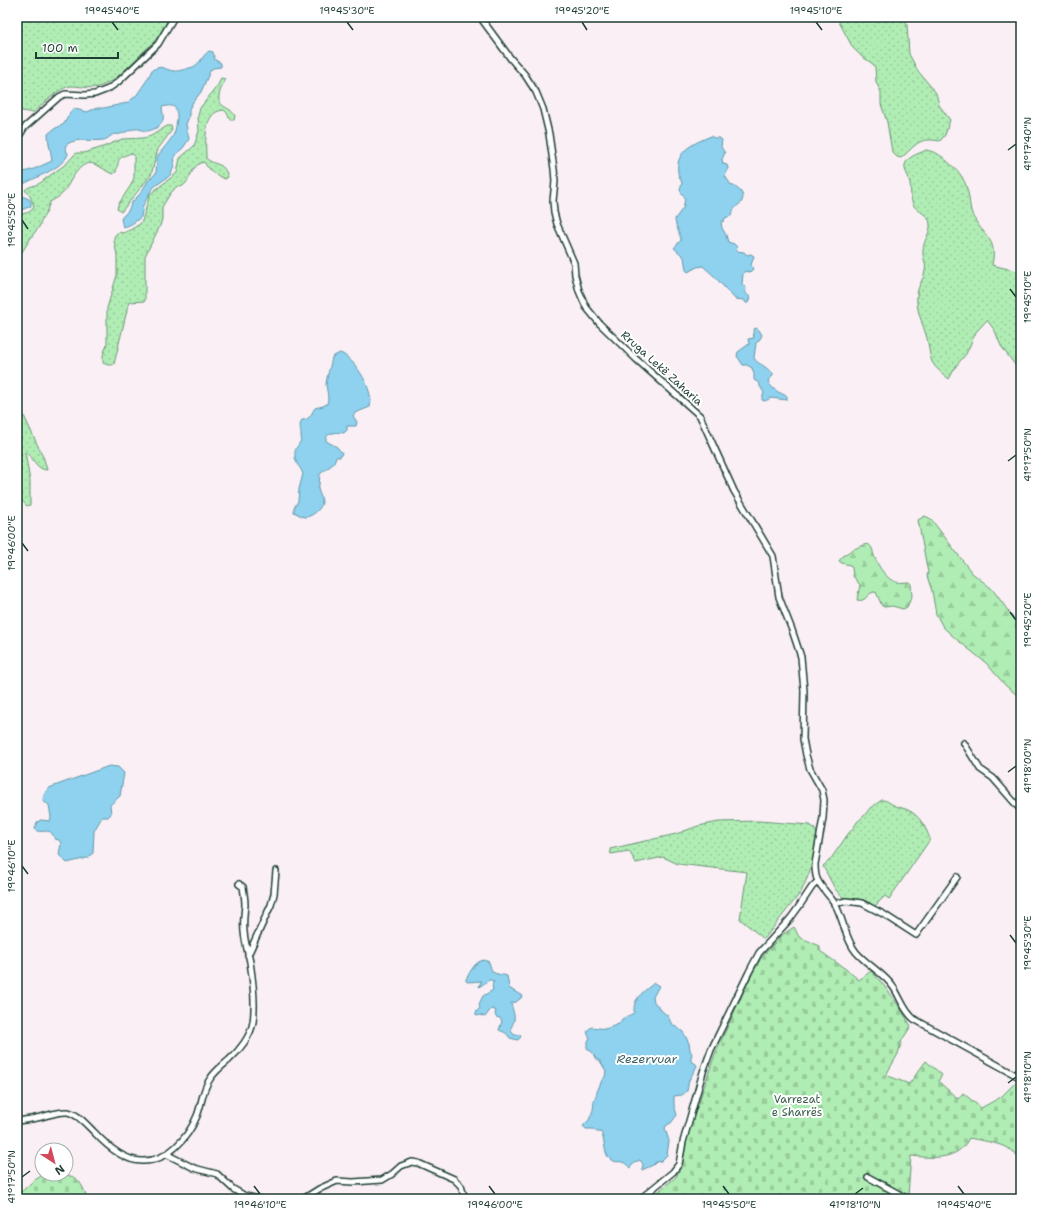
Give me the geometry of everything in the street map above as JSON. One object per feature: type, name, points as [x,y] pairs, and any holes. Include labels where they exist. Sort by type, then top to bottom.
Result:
[{"type":"street","points":[[17,140],[24,128],[59,97],[66,94],[95,94],[108,89],[118,82],[158,44],[174,17]]},
{"type":"street","name":"Rruga Lekë Zaharia","points":[[480,17],[511,60],[525,75],[536,92],[543,109],[549,134],[554,169],[554,212],[557,224],[574,263],[579,291],[586,307],[600,324],[636,359],[700,416],[734,491],[773,556],[779,597],[801,658],[804,691],[804,739],[806,755],[810,769],[822,790],[824,800],[823,818],[815,864],[815,871],[818,881],[834,904],[842,919],[849,941],[853,948],[864,961],[891,984],[910,1016],[1021,1078]]},
{"type":"street","points":[[964,743],[980,769],[993,778],[1021,810]]},
{"type":"street","points":[[248,955],[271,905],[274,894],[276,871]]},
{"type":"street","points":[[834,904],[846,901],[862,903],[885,915],[916,935],[957,877]]},
{"type":"street","points":[[640,1199],[674,1172],[678,1167],[682,1142],[711,1050],[749,972],[759,954],[790,919],[812,887],[818,881]]},
{"type":"street","points":[[17,1121],[40,1118],[60,1112],[68,1112],[83,1121],[109,1147],[131,1159],[141,1161],[157,1159],[177,1146],[191,1128],[206,1086],[211,1078],[236,1053],[249,1033],[252,1024],[254,992],[243,929],[245,904],[243,887],[239,884]]},
{"type":"street","points":[[166,1154],[194,1168],[217,1174],[233,1189],[245,1196],[259,1199]]},
{"type":"street","points":[[302,1199],[337,1181],[353,1182],[382,1180],[401,1166],[412,1162],[418,1163],[454,1178],[461,1186],[465,1199]]},
{"type":"street","points":[[868,1177],[908,1199]]},
{"type":"green space","points":[[17,17],[170,17],[152,44],[110,82],[95,88],[67,87],[51,97],[33,113],[17,110]]},
{"type":"green space","points":[[839,17],[905,17],[909,54],[918,71],[936,93],[939,105],[950,120],[945,135],[940,141],[922,141],[901,158],[897,157],[892,152],[887,122],[881,104],[881,92],[876,82],[875,67],[853,48],[839,22]]},
{"type":"green space","points":[[221,78],[225,79],[219,95],[219,101],[223,106],[232,111],[235,116],[234,120],[230,120],[224,110],[217,112],[212,116],[206,136],[206,158],[224,168],[228,177],[225,179],[210,170],[204,162],[199,163],[193,169],[185,185],[181,187],[177,186],[170,194],[162,207],[162,219],[160,226],[145,256],[145,301],[129,302],[114,364],[110,365],[103,363],[103,355],[107,344],[107,308],[117,275],[117,255],[114,237],[119,232],[123,233],[140,224],[150,194],[177,173],[180,158],[194,146],[199,131],[198,116],[200,108],[218,85]]},
{"type":"green space","points":[[167,126],[171,126],[172,130],[158,149],[151,175],[121,212],[117,209],[118,205],[134,178],[134,155],[131,153],[119,160],[116,172],[113,174],[99,166],[89,163],[79,169],[63,193],[50,202],[39,227],[17,260],[17,214],[30,212],[34,206],[30,196],[25,190],[42,182],[66,164],[76,153],[84,153],[122,139],[151,136]]},
{"type":"green space","points":[[926,150],[943,157],[962,177],[966,186],[973,216],[993,248],[992,265],[1021,272],[1021,373],[1001,346],[995,331],[987,320],[976,332],[966,354],[956,366],[949,379],[932,362],[927,338],[918,310],[917,299],[918,291],[925,271],[923,247],[930,224],[928,218],[912,203],[910,183],[905,167],[908,159]]},
{"type":"green space","points":[[17,401],[44,459],[47,470],[40,468],[25,452],[30,481],[30,505],[27,506],[22,501],[20,450],[17,440]]},
{"type":"green space","points":[[925,516],[931,519],[972,573],[991,588],[1021,629],[1021,698],[1006,686],[986,663],[943,627],[936,614],[932,591],[927,576],[928,573],[918,520]]},
{"type":"green space","points":[[868,544],[872,549],[878,565],[889,579],[896,582],[909,582],[911,584],[912,596],[907,607],[903,609],[892,606],[882,606],[876,592],[871,593],[863,600],[857,600],[860,585],[853,576],[850,565],[839,561],[852,550]]},
{"type":"green space","points":[[882,800],[908,810],[916,815],[924,826],[930,839],[889,899],[885,896],[874,907],[859,900],[842,897],[835,889],[823,866],[830,860],[857,822],[870,808]]},
{"type":"green space","points":[[759,821],[810,825],[814,828],[817,834],[812,864],[801,892],[764,939],[740,919],[747,872],[678,864],[663,857],[636,863],[629,851],[611,854],[610,849],[676,834],[698,826],[719,822]]},
{"type":"green space","name":"Varrezat e Sharrës","points":[[794,927],[799,937],[820,946],[820,951],[859,980],[871,971],[902,1011],[911,1026],[902,1040],[898,1054],[886,1075],[909,1084],[926,1061],[942,1075],[938,1081],[958,1099],[963,1093],[981,1108],[1001,1097],[1015,1083],[1021,1085],[1021,1160],[1016,1154],[998,1144],[969,1138],[958,1151],[952,1154],[936,1157],[911,1156],[908,1196],[903,1199],[649,1199],[676,1177],[683,1161],[687,1137],[715,1054],[748,982],[761,958],[782,935]]},
{"type":"green space","points":[[74,1178],[78,1180],[87,1199],[17,1199],[17,1196],[34,1181],[74,1182]]},
{"type":"water","points":[[209,51],[213,52],[215,60],[221,63],[221,67],[213,68],[210,71],[201,92],[189,109],[189,117],[186,124],[189,139],[183,148],[175,155],[174,166],[171,174],[155,186],[150,192],[143,206],[141,217],[135,222],[123,227],[121,219],[128,211],[132,202],[156,173],[157,158],[174,134],[177,115],[174,107],[172,106],[162,107],[163,120],[158,127],[153,129],[145,131],[132,129],[120,134],[114,134],[104,140],[80,140],[67,144],[65,147],[68,154],[65,160],[53,169],[17,188],[17,174],[34,169],[52,161],[48,134],[64,124],[71,111],[75,109],[87,112],[97,108],[127,103],[136,96],[152,70],[161,67],[176,71],[193,67],[198,64]]},
{"type":"water","points":[[711,136],[722,140],[721,147],[725,153],[722,159],[723,164],[727,165],[728,168],[725,176],[731,185],[738,189],[743,195],[741,202],[734,209],[731,216],[725,218],[724,221],[721,222],[728,242],[737,247],[736,251],[754,256],[751,265],[753,269],[750,272],[745,271],[743,274],[742,284],[746,288],[746,293],[750,297],[748,303],[744,300],[735,299],[703,266],[697,267],[688,272],[686,270],[684,257],[674,248],[681,240],[675,219],[683,208],[685,199],[680,190],[682,183],[678,173],[678,164],[687,148]]},
{"type":"water","points":[[17,194],[29,199],[31,206],[17,212]]},
{"type":"water","points":[[756,328],[762,335],[756,343],[754,358],[773,373],[773,376],[768,380],[769,383],[781,394],[787,396],[787,400],[771,398],[765,401],[762,400],[764,393],[759,383],[754,380],[752,368],[747,365],[743,365],[737,356],[738,352],[749,344],[748,339],[754,338],[753,332]]},
{"type":"water","points":[[340,353],[352,361],[367,385],[370,393],[370,407],[355,413],[353,416],[357,422],[356,426],[347,426],[347,430],[344,433],[334,433],[326,437],[326,441],[337,447],[342,453],[340,457],[336,457],[333,464],[320,474],[318,489],[322,504],[314,513],[304,517],[294,512],[294,508],[298,501],[299,489],[303,474],[295,456],[295,450],[301,439],[300,424],[302,420],[309,418],[315,408],[327,404],[328,397],[326,382],[332,357]]},
{"type":"water","points":[[109,766],[118,767],[124,773],[120,796],[110,805],[111,814],[108,817],[102,817],[94,831],[93,853],[87,858],[67,863],[59,855],[61,843],[59,840],[55,839],[48,831],[37,831],[35,829],[37,822],[41,820],[50,821],[51,817],[49,805],[43,800],[44,795],[49,788]]},
{"type":"water","points":[[484,960],[489,962],[494,973],[507,976],[509,988],[522,996],[516,1002],[511,1003],[514,1018],[511,1030],[514,1035],[520,1035],[521,1037],[518,1040],[510,1038],[506,1033],[499,1030],[502,1021],[500,1018],[496,1017],[495,1010],[491,1009],[485,1017],[476,1015],[476,1012],[480,1008],[479,1004],[483,996],[493,990],[492,984],[494,982],[489,980],[479,987],[481,981],[468,982],[466,979],[475,965]]},
{"type":"water","name":"Rezervuar","points":[[654,983],[659,986],[653,997],[654,1002],[668,1016],[671,1023],[683,1032],[689,1043],[692,1054],[691,1061],[697,1066],[689,1080],[687,1091],[682,1095],[674,1096],[674,1105],[677,1115],[665,1128],[669,1141],[667,1155],[661,1161],[656,1162],[642,1170],[643,1164],[640,1160],[635,1162],[630,1168],[623,1162],[612,1160],[608,1157],[601,1132],[597,1132],[593,1129],[586,1129],[583,1126],[589,1120],[597,1092],[602,1080],[605,1077],[606,1071],[600,1061],[595,1058],[593,1053],[587,1048],[587,1044],[590,1037],[588,1034],[589,1029],[592,1027],[605,1029],[619,1024],[622,1019],[634,1013],[634,1005],[638,997]]}]
